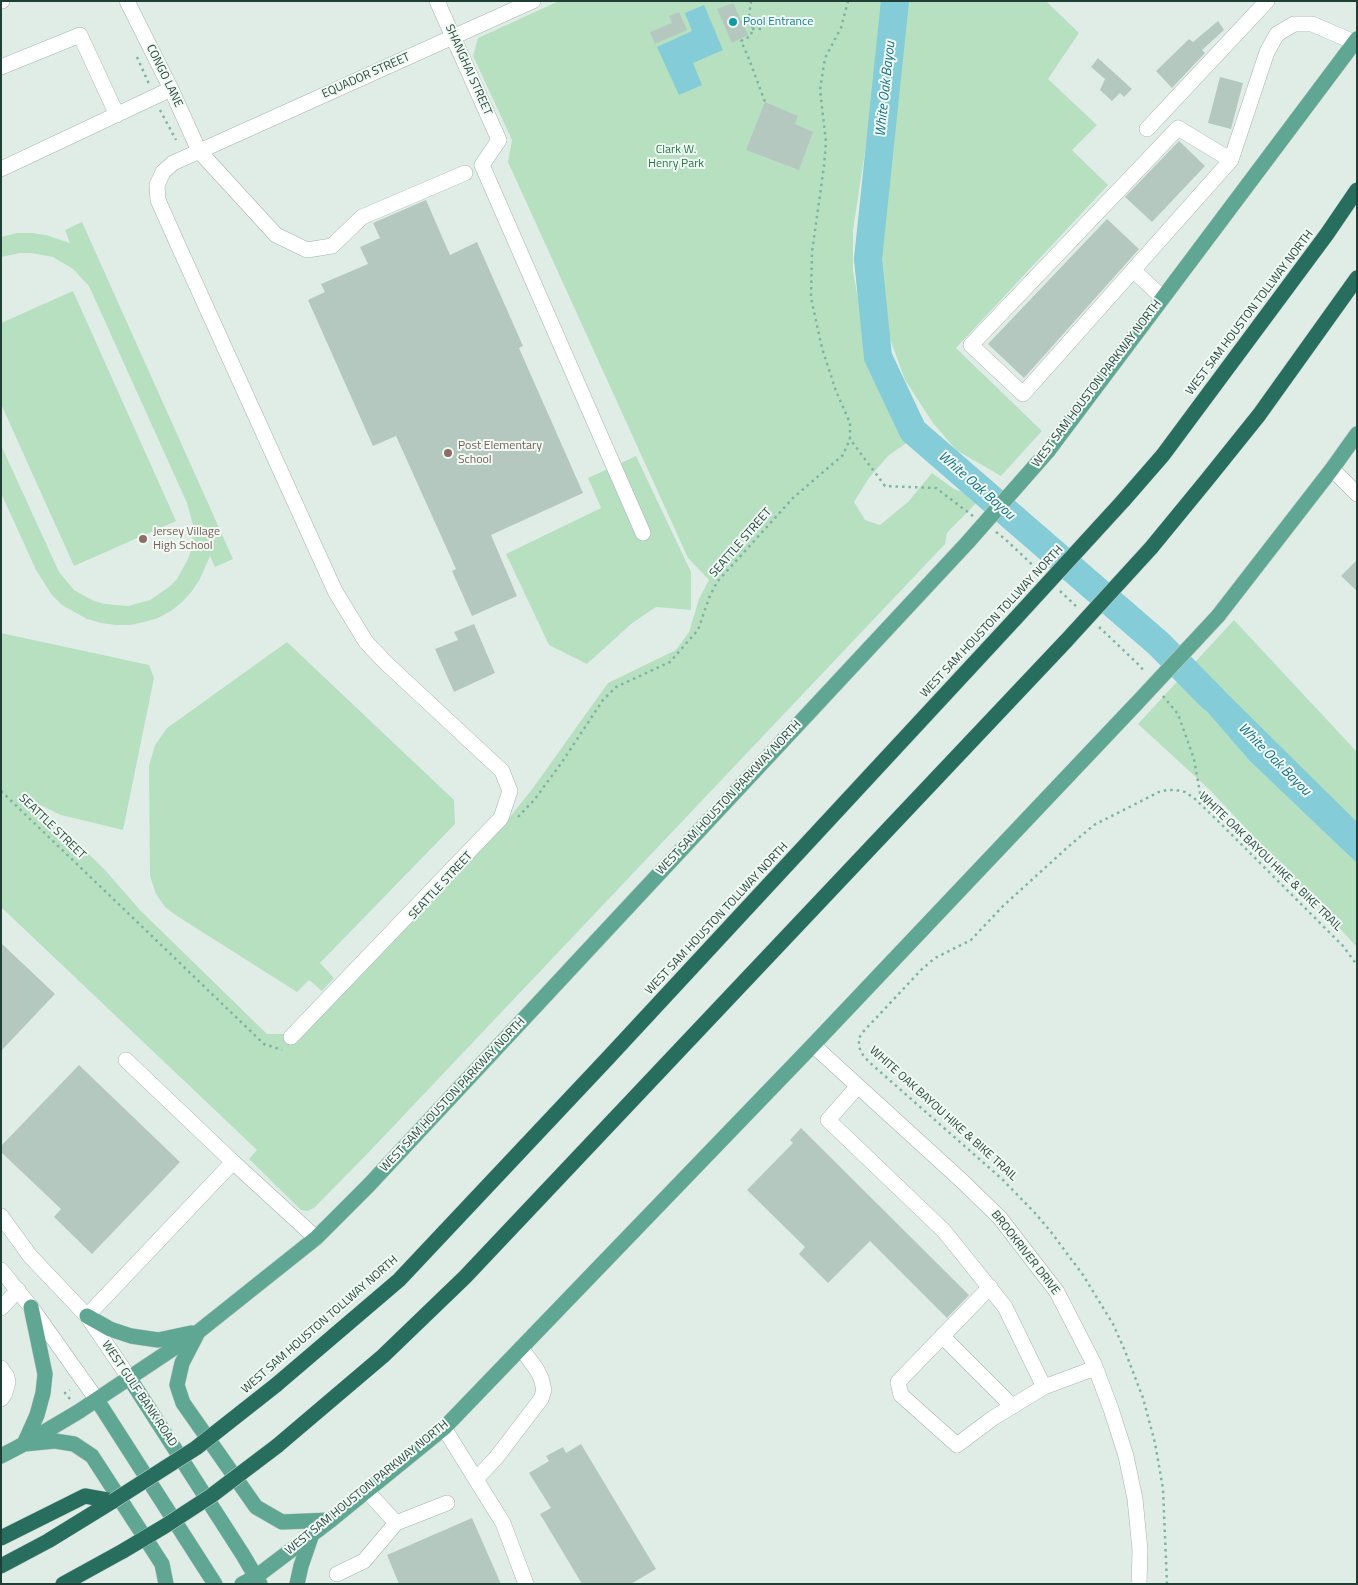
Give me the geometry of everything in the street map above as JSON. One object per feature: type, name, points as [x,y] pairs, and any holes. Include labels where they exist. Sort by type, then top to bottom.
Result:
[{"type":"highway","name":"WEST SAM HOUSTON TOLLWAY NORTH","points":[[1,1566],[48,1541],[196,1448],[276,1385],[406,1273],[608,1058],[1123,501],[1163,455],[1327,234],[1357,190]]},
{"type":"highway","points":[[69,1582],[195,1506],[234,1479],[383,1356],[465,1277],[1066,641],[1151,548],[1259,415],[1357,278]]},
{"type":"highway","points":[[1,1538],[85,1496],[113,1501]]},
{"type":"main road","name":"WEST SAM HOUSTON PARKWAY NORTH","points":[[1,1456],[98,1400],[198,1332],[316,1238],[369,1185],[968,542],[1048,451],[1356,41]]},
{"type":"main road","name":"WEST SAM HOUSTON PARKWAY NORTH","points":[[242,1584],[258,1580],[444,1428],[522,1348],[813,1045],[1218,616],[1357,434]]},
{"type":"main road","points":[[31,1307],[45,1374],[43,1393],[37,1415],[24,1444],[55,1441],[74,1444],[92,1456],[162,1564],[166,1584]]},
{"type":"main road","points":[[87,1316],[110,1329],[131,1336],[158,1340],[198,1332]]},
{"type":"main road","points":[[198,1332],[182,1363],[177,1385],[183,1403],[256,1507],[282,1522],[331,1520]]},
{"type":"main road","name":"WEST GULF BANK ROAD","points":[[130,1379],[258,1580]]},
{"type":"main road","points":[[98,1400],[215,1584]]},
{"type":"main road","points":[[297,1584],[312,1534]]},
{"type":"street","name":"CONGO LANE","points":[[127,1],[171,89],[193,154],[276,235],[306,250],[332,246],[362,217],[465,173]]},
{"type":"street","name":"SHANGHAI STREET","points":[[437,1],[499,140],[482,165],[643,533]]},
{"type":"street","name":"EQUADOR STREET","points":[[288,1044],[501,818],[510,791],[502,771],[366,642],[335,591],[158,200],[157,185],[162,172],[173,163],[533,1]]},
{"type":"street","points":[[1147,129],[1268,1]]},
{"type":"street","points":[[1231,160],[1178,128],[971,345],[1023,394],[1231,160],[1267,52],[1277,34],[1294,24],[1312,24],[1356,41]]},
{"type":"street","points":[[1,67],[80,35],[117,115]]},
{"type":"street","points":[[1,169],[171,89]]},
{"type":"street","points":[[1133,270],[1163,298]]},
{"type":"street","points":[[1332,469],[1357,494]]},
{"type":"street","name":"BROOKRIVER DRIVE","points":[[813,1045],[1000,1218],[1057,1292],[1096,1368],[1126,1456],[1135,1499],[1140,1550],[1140,1584]]},
{"type":"street","points":[[126,1060],[316,1238]]},
{"type":"street","points":[[858,1086],[828,1120],[944,1231],[1005,1307],[1044,1387]]},
{"type":"street","points":[[87,1316],[233,1162]]},
{"type":"street","name":"WEST GULF BANK ROAD","points":[[1,1216],[30,1256],[87,1316],[130,1379]]},
{"type":"street","points":[[1,1270],[31,1307],[98,1400]]},
{"type":"street","points":[[990,1288],[898,1382],[901,1395],[957,1445],[992,1418],[1044,1387],[1096,1368]]},
{"type":"street","points":[[1,1308],[18,1290]]},
{"type":"street","points":[[942,1336],[1012,1406]]},
{"type":"street","points":[[476,1479],[496,1458],[541,1398],[544,1390],[541,1378],[522,1348]]},
{"type":"street","points":[[1,1368],[8,1376],[8,1382],[6,1393],[1,1399]]},
{"type":"street","points":[[444,1428],[503,1523],[526,1584]]},
{"type":"street","points":[[367,1491],[396,1523]]},
{"type":"street","points":[[337,1574],[364,1561],[396,1523],[447,1503]]},
{"type":"path","points":[[751,1],[749,17],[752,22],[751,36],[741,41],[765,102]]},
{"type":"path","name":"SEATTLE STREET","points":[[515,820],[535,798],[562,762],[603,700],[616,687],[670,662],[698,630],[708,598],[717,582],[793,498],[843,455],[850,439],[850,423],[836,391],[822,348],[811,298],[812,252],[826,142],[820,90],[825,58],[841,28],[848,1]]},
{"type":"path","points":[[752,29],[762,28]]},
{"type":"path","points":[[135,54],[176,140],[181,142],[193,154]]},
{"type":"path","name":"WHITE OAK BAYOU HIKE & BIKE TRAIL","points":[[1167,1584],[1163,1489],[1155,1443],[1142,1398],[1113,1324],[1084,1275],[1035,1213],[1002,1179],[869,1062],[859,1047],[859,1038],[862,1032],[922,969],[942,954],[971,940],[1002,906],[1094,825],[1159,792],[1167,790],[1184,792],[1198,802],[1343,946],[1357,964]]},
{"type":"path","name":"SEATTLE STREET","points":[[1,791],[264,1044],[288,1044]]},
{"type":"path","points":[[56,1393],[70,1390]]},
{"type":"path","points":[[65,1392],[70,1400]]},
{"type":"green space","name":"Clark W. Henry Park","points":[[559,1],[888,1],[853,230],[853,271],[863,326],[873,365],[914,438],[889,455],[869,478],[854,502],[865,520],[880,525],[908,502],[932,473],[954,489],[981,498],[947,533],[945,544],[369,1152],[314,1208],[307,1211],[301,1210],[249,1159],[257,1150],[1,907],[1,633],[149,665],[154,678],[123,830],[61,815],[38,804],[105,870],[140,910],[267,1034],[300,1034],[506,822],[533,788],[608,683],[676,650],[689,632],[699,599],[709,580],[688,558],[508,162],[512,140],[473,56],[478,38]]},
{"type":"green space","points":[[905,1],[1046,1],[1079,33],[1048,79],[1097,125],[1072,150],[1108,185],[956,348],[1042,431],[1001,476],[956,450],[933,423],[905,380],[885,325],[875,259],[876,204]]},
{"type":"green space","points":[[82,222],[233,559],[215,567],[210,556],[200,579],[182,602],[158,618],[130,625],[101,623],[87,619],[62,605],[52,595],[36,570],[1,493],[1,445],[59,572],[74,590],[94,601],[128,606],[150,600],[177,579],[192,548],[193,525],[187,503],[89,286],[73,269],[53,257],[20,253],[1,257],[1,237],[17,233],[32,233],[46,235],[70,243],[65,230]]},
{"type":"green space","points":[[73,291],[176,521],[74,566],[1,404],[1,323]]},
{"type":"green space","points":[[636,456],[691,572],[691,610],[656,607],[631,624],[587,664],[549,645],[506,554],[601,508],[588,478]]},
{"type":"green space","points":[[1234,620],[1357,752],[1357,947],[1210,790],[1138,724]]},
{"type":"green space","points":[[287,642],[454,800],[455,824],[320,963],[334,978],[322,991],[309,980],[297,992],[177,916],[165,907],[156,894],[150,876],[149,766],[155,745],[167,728]]},
{"type":"water","points":[[704,5],[723,50],[693,63],[702,85],[679,95],[657,47],[692,31],[685,13]]},
{"type":"water","points":[[1195,662],[1357,822],[1357,863],[1250,761],[1179,679]]},
{"type":"building","name":"Pool Entrance","points":[[733,3],[748,35],[732,43],[717,9]]},
{"type":"building","points":[[679,12],[687,30],[655,44],[650,32],[672,23],[669,16]]},
{"type":"building","points":[[1218,21],[1224,30],[1202,50],[1205,53],[1172,88],[1156,71],[1189,39],[1193,42]]},
{"type":"building","points":[[1098,58],[1132,89],[1124,97],[1120,93],[1112,101],[1100,90],[1105,79],[1091,67]]},
{"type":"building","points":[[1220,77],[1243,83],[1231,129],[1208,123]]},
{"type":"building","points":[[765,102],[798,116],[795,124],[813,132],[799,170],[746,150]]},
{"type":"building","points":[[1179,141],[1205,166],[1152,222],[1125,197]]},
{"type":"building","name":"Post Elementary School","points":[[426,200],[450,255],[477,242],[523,346],[519,348],[583,493],[491,535],[517,596],[472,616],[452,571],[456,569],[396,436],[373,446],[308,300],[325,292],[321,284],[368,264],[360,247],[380,238],[373,223]]},
{"type":"building","points":[[1107,219],[1139,249],[1024,378],[988,344]]},
{"type":"building","points":[[1357,560],[1357,591],[1341,576]]},
{"type":"building","points":[[474,624],[495,673],[454,692],[435,649],[458,640],[454,632]]},
{"type":"building","points":[[1,943],[55,994],[1,1051]]},
{"type":"building","points":[[79,1065],[180,1162],[92,1254],[54,1217],[61,1209],[1,1152],[1,1146]]},
{"type":"building","points":[[801,1128],[969,1295],[947,1318],[870,1241],[828,1283],[799,1254],[805,1247],[747,1190],[793,1143],[790,1140]]},
{"type":"building","points":[[581,1444],[656,1569],[631,1584],[582,1584],[540,1514],[551,1508],[529,1473],[549,1461],[546,1456],[563,1447],[566,1453]]},
{"type":"building","points":[[472,1518],[501,1584],[399,1584],[387,1555]]},
{"type":"waterway","name":"White Oak Bayou","points":[[895,1],[868,259],[878,357],[913,431],[1159,644],[1212,698]]},
{"type":"place","name":"Pool Entrance","points":[[733,22]]},
{"type":"place","name":"Post Elementary School","points":[[448,453]]},
{"type":"place","name":"Jersey Village High School","points":[[143,539]]}]
